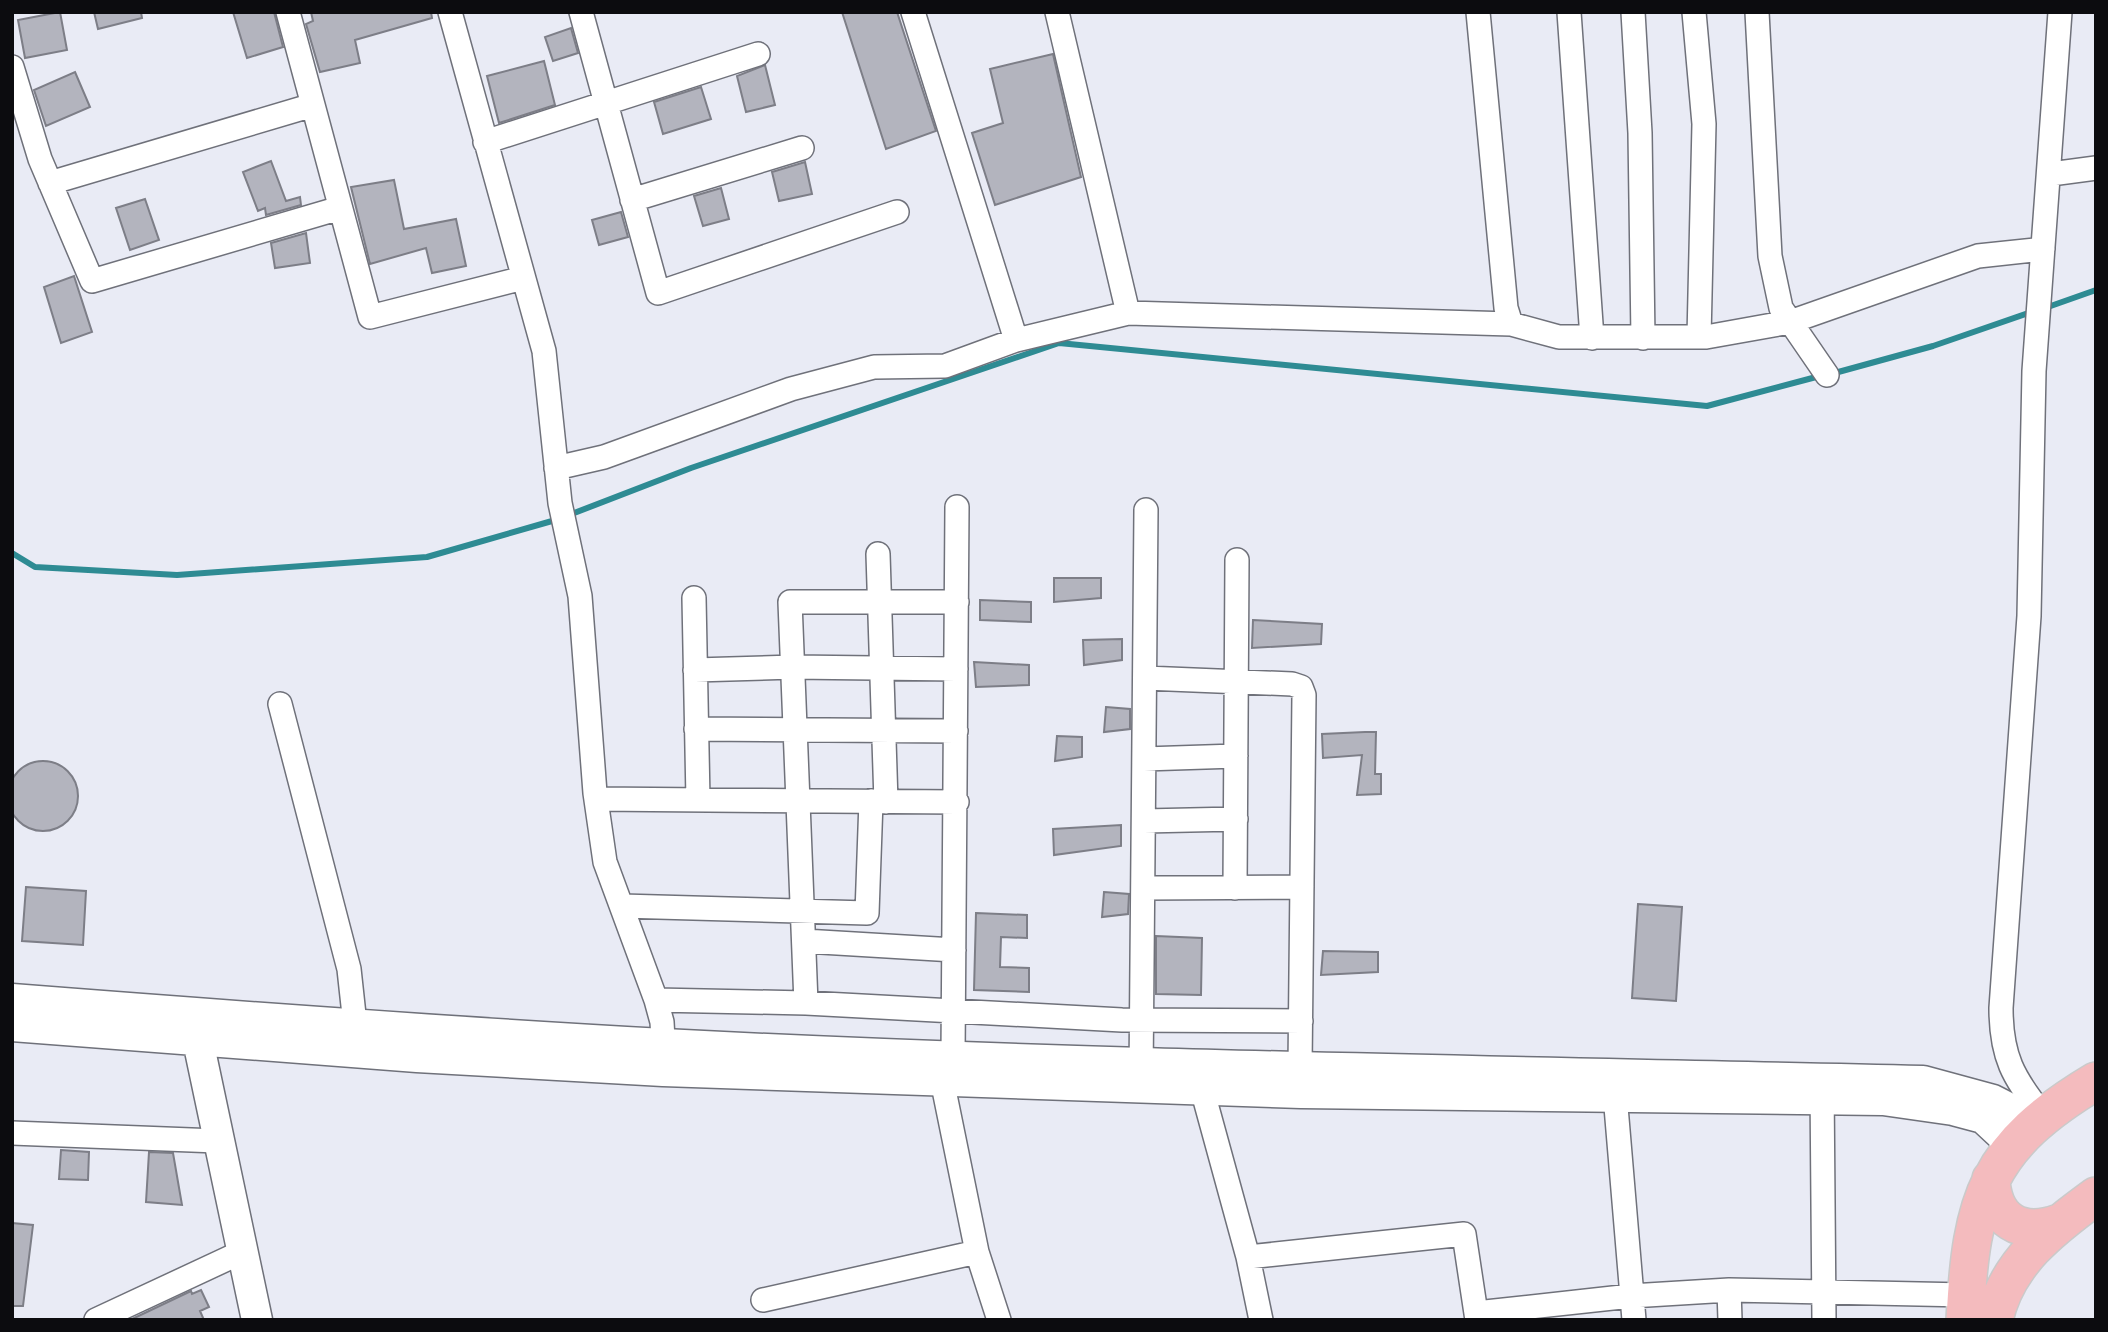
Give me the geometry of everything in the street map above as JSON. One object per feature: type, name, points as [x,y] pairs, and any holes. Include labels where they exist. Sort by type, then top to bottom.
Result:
[{"type":"main road","points":[[1966,1308],[1976,1227],[1991,1178],[2030,1127],[2096,1082]]},
{"type":"main road","points":[[2030,1127],[2067,1104],[2096,1105]]},
{"type":"main road","points":[[1991,1178],[1992,1195],[1999,1210],[2011,1222],[2035,1229],[2059,1223]]},
{"type":"main road","points":[[1994,1320],[1998,1298],[2008,1277],[2059,1223],[2096,1196]]},
{"type":"street","points":[[288,12],[370,317],[523,278]]},
{"type":"street","points":[[450,12],[544,351],[560,503],[578,578],[596,799],[605,862],[656,1000],[664,1057]]},
{"type":"street","points":[[581,12],[658,293],[897,212]]},
{"type":"street","points":[[913,12],[1016,340]]},
{"type":"street","points":[[1058,12],[1128,313]]},
{"type":"street","points":[[1478,12],[1506,308],[1511,324]]},
{"type":"street","points":[[1569,12],[1592,338]]},
{"type":"street","points":[[1633,12],[1640,133],[1643,338]]},
{"type":"street","points":[[1694,12],[1703,124],[1699,337]]},
{"type":"street","points":[[1757,12],[1770,256],[1781,308],[1827,375]]},
{"type":"street","points":[[12,999],[195,1027],[664,1057],[1202,1077],[1822,1090],[1953,1110],[2030,1127],[2019,1085],[2008,1062],[2001,1037],[2029,615],[2034,371],[2060,12]]},
{"type":"street","points":[[485,142],[758,54]]},
{"type":"street","points":[[12,67],[50,183],[92,281],[341,208]]},
{"type":"street","points":[[50,183],[313,105]]},
{"type":"street","points":[[632,200],[802,148]]},
{"type":"street","points":[[2050,174],[2096,168]]},
{"type":"street","points":[[556,468],[604,457],[791,389],[874,367],[945,366],[1016,340],[1128,313],[1511,324],[1559,337],[1699,337],[1790,322],[1979,256],[2043,249]]},
{"type":"street","points":[[957,507],[957,802],[953,1012],[947,1068],[977,1252],[999,1320]]},
{"type":"street","points":[[1141,1074],[1146,510]]},
{"type":"street","points":[[622,906],[867,913],[883,730],[878,554]]},
{"type":"street","points":[[1235,888],[1237,560]]},
{"type":"street","points":[[694,598],[698,800]]},
{"type":"street","points":[[806,1003],[790,602],[957,602]]},
{"type":"street","points":[[695,670],[793,667],[956,669]]},
{"type":"street","points":[[1145,678],[1292,684],[1301,687],[1304,695],[1300,1067]]},
{"type":"street","points":[[280,704],[349,969],[355,1024]]},
{"type":"street","points":[[696,729],[956,731]]},
{"type":"street","points":[[1144,758],[1236,756]]},
{"type":"street","points":[[596,799],[957,802]]},
{"type":"street","points":[[1144,821],[1236,819]]},
{"type":"street","points":[[1144,888],[1302,887]]},
{"type":"street","points":[[804,941],[954,950]]},
{"type":"street","points":[[656,1000],[806,1003],[1143,1020],[1301,1021]]},
{"type":"street","points":[[12,1026],[355,1024],[664,1057]]},
{"type":"street","points":[[195,1027],[257,1320]]},
{"type":"street","points":[[1202,1077],[1300,1067],[1615,1086]]},
{"type":"street","points":[[1202,1077],[1248,1257],[1261,1320]]},
{"type":"street","points":[[1615,1086],[1634,1320]]},
{"type":"street","points":[[1822,1090],[1824,1320]]},
{"type":"street","points":[[12,1133],[217,1141]]},
{"type":"street","points":[[1248,1257],[1464,1234],[1476,1316],[1631,1296],[1729,1290],[1825,1291],[1966,1308]]},
{"type":"street","points":[[96,1320],[244,1251]]},
{"type":"street","points":[[762,1300],[977,1252]]},
{"type":"street","points":[[1729,1290],[1730,1320]]},
{"type":"building","points":[[60,12],[67,50],[25,58],[18,20]]},
{"type":"building","points":[[94,12],[141,12],[142,18],[98,29]]},
{"type":"building","points":[[233,12],[274,12],[283,47],[247,58]]},
{"type":"building","points":[[311,12],[431,12],[432,18],[355,40],[360,63],[320,72],[306,24],[313,21]]},
{"type":"building","points":[[842,12],[897,12],[936,131],[886,149]]},
{"type":"building","points":[[571,28],[578,53],[553,61],[545,37]]},
{"type":"building","points":[[1053,54],[1081,177],[995,205],[972,133],[1003,123],[990,69]]},
{"type":"building","points":[[544,61],[555,105],[499,123],[487,76]]},
{"type":"building","points":[[765,65],[775,105],[746,112],[737,76]]},
{"type":"building","points":[[75,72],[90,107],[46,126],[34,90]]},
{"type":"building","points":[[701,87],[711,119],[663,134],[654,102]]},
{"type":"building","points":[[271,161],[286,201],[300,197],[301,205],[266,215],[265,208],[258,211],[243,172]]},
{"type":"building","points":[[805,162],[812,194],[779,201],[772,172]]},
{"type":"building","points":[[394,180],[404,229],[456,219],[466,266],[432,273],[426,248],[370,264],[351,187]]},
{"type":"building","points":[[721,188],[729,219],[703,226],[694,196]]},
{"type":"building","points":[[145,199],[159,240],[130,250],[116,208]]},
{"type":"building","points":[[621,212],[628,237],[599,245],[592,220]]},
{"type":"building","points":[[306,233],[310,263],[275,268],[271,243]]},
{"type":"building","points":[[74,276],[92,332],[61,343],[44,287]]},
{"type":"building","points":[[1054,578],[1101,578],[1101,598],[1054,602]]},
{"type":"building","points":[[980,600],[1031,602],[1031,622],[980,620]]},
{"type":"building","points":[[1253,620],[1322,624],[1321,644],[1252,648]]},
{"type":"building","points":[[1122,639],[1122,660],[1084,665],[1083,640]]},
{"type":"building","points":[[974,662],[1029,665],[1029,685],[976,687]]},
{"type":"building","points":[[1106,707],[1130,709],[1130,729],[1104,732]]},
{"type":"building","points":[[1376,732],[1375,774],[1381,774],[1381,794],[1357,795],[1362,755],[1323,758],[1322,734]]},
{"type":"building","points":[[1057,736],[1082,737],[1082,757],[1055,761]]},
{"type":"building","points":[[43,761],[68,771],[78,796],[68,821],[43,831],[18,821],[8,796],[18,771]]},
{"type":"building","points":[[1121,825],[1121,846],[1054,855],[1053,829]]},
{"type":"building","points":[[26,887],[86,891],[83,945],[22,941]]},
{"type":"building","points":[[1104,892],[1129,894],[1128,914],[1102,917]]},
{"type":"building","points":[[1638,904],[1682,907],[1676,1001],[1632,998]]},
{"type":"building","points":[[976,913],[1027,915],[1027,938],[1001,937],[1000,967],[1029,968],[1029,992],[974,990]]},
{"type":"building","points":[[1156,936],[1202,938],[1201,995],[1156,994]]},
{"type":"building","points":[[1323,951],[1378,952],[1378,972],[1321,975]]},
{"type":"building","points":[[61,1150],[89,1152],[88,1180],[59,1179]]},
{"type":"building","points":[[149,1152],[173,1153],[182,1205],[146,1202]]},
{"type":"building","points":[[12,1223],[33,1225],[23,1306],[12,1306]]},
{"type":"building","points":[[201,1290],[209,1307],[200,1311],[204,1320],[130,1320],[191,1291],[192,1294]]},
{"type":"waterway","points":[[2045,308],[2096,290]]},
{"type":"waterway","points":[[1831,374],[1933,346],[2034,311]]},
{"type":"waterway","points":[[569,515],[691,468],[1059,343],[1707,406],[1820,376]]},
{"type":"waterway","points":[[12,553],[35,567],[177,575],[427,557],[559,519]]}]
